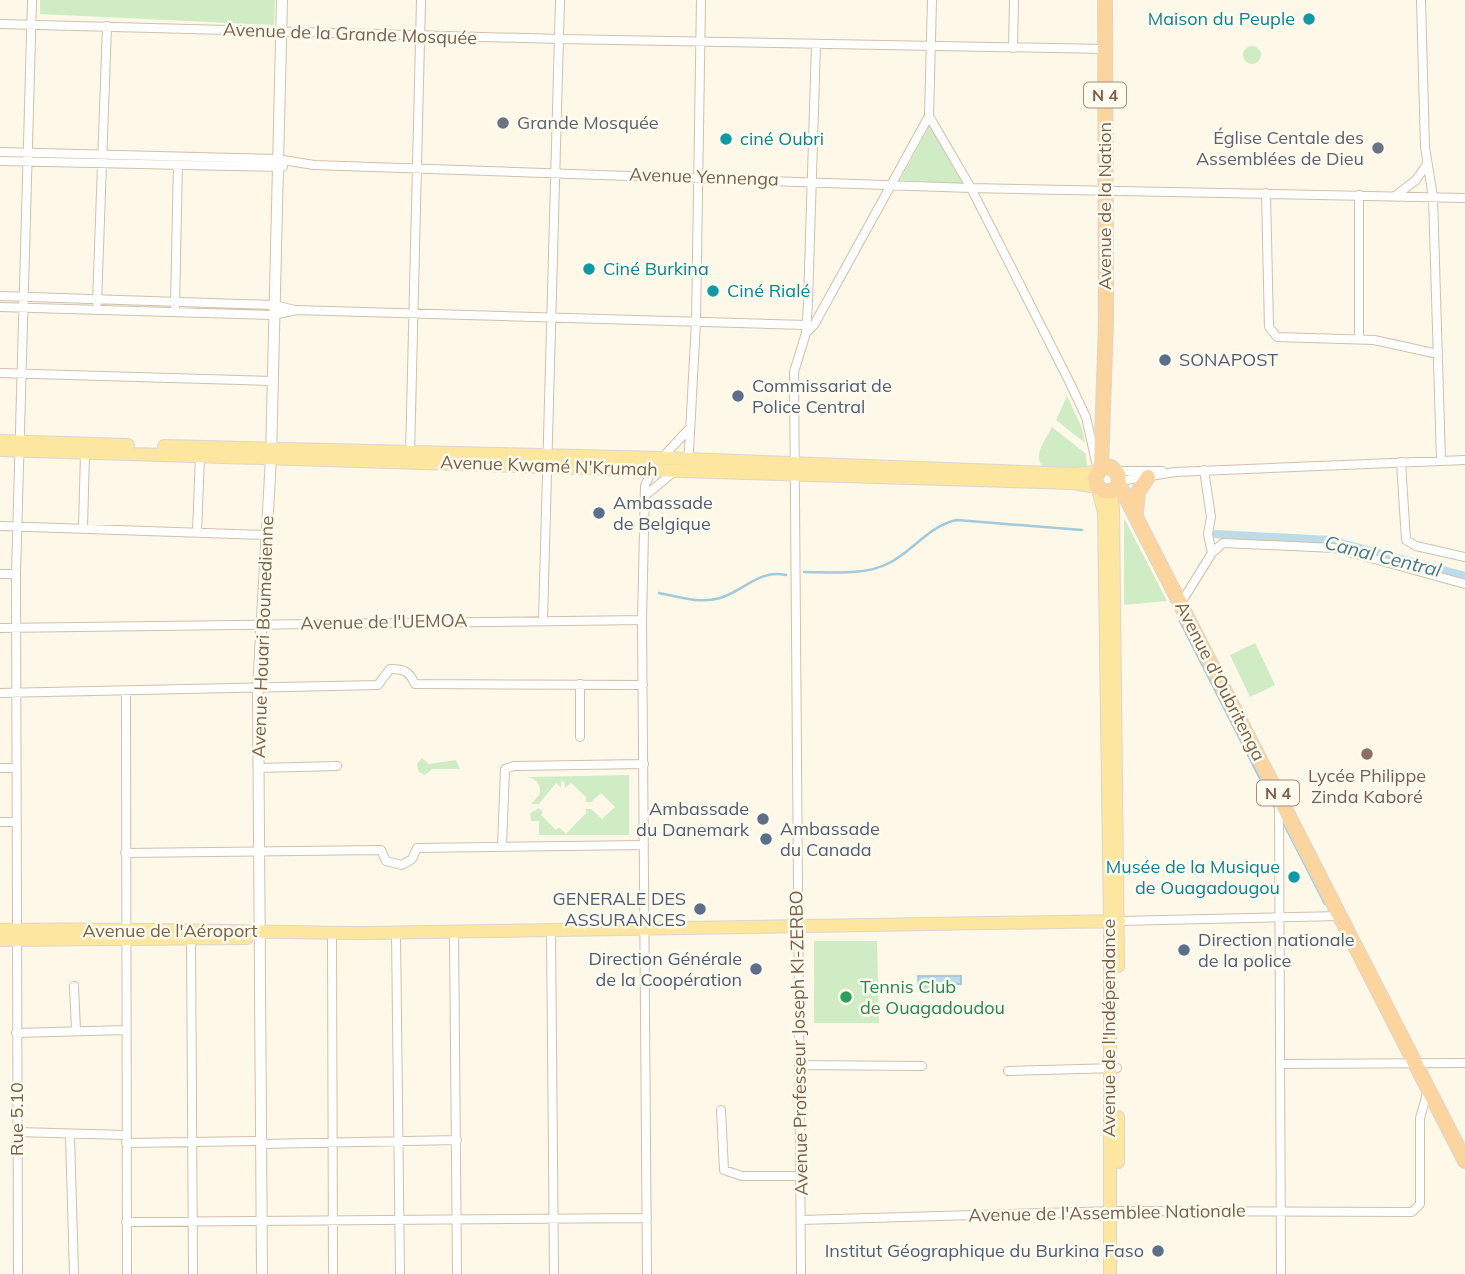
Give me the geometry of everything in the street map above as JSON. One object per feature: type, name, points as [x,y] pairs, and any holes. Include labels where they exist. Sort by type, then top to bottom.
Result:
[{"type":"highway","name":"Avenue de la Nation","points":[[1105,0],[1106,322],[1101,411],[1107,479]]},
{"type":"highway","points":[[1137,519],[1138,492],[1148,477]]},
{"type":"highway","name":"Avenue d'Oubritenga","points":[[1107,479],[1137,519],[1342,916],[1414,1064]]},
{"type":"highway","name":"N 4","points":[[1414,1064],[1465,1161]]},
{"type":"main road","name":"Avenue Houari Boumedienne","points":[[262,1274],[258,689],[271,454],[282,0]]},
{"type":"main road","name":"Avenue Kwamé N'Krumah","points":[[0,441],[20,446],[85,453],[271,454],[547,461],[661,458],[794,469]]},
{"type":"main road","name":"Avenue Kwamé N'Krumah","points":[[0,450],[20,446],[206,453]]},
{"type":"main road","name":"Avenue Kwamé N'Krumah","points":[[547,461],[651,470],[794,469],[1074,474],[1107,479]]},
{"type":"main road","name":"Avenue de l'Indépendance","points":[[1107,479],[1104,512],[1112,712],[1114,921],[1114,1212],[1110,1274]]},
{"type":"main road","name":"Avenue de l'Aéroport","points":[[0,940],[16,935],[1114,921]]},
{"type":"main road","name":"Avenue de l'Aéroport","points":[[0,930],[16,935]]},
{"type":"main road","name":"Avenue de l'Indépendance","points":[[1114,1212],[1118,1274]]},
{"type":"street","name":"Rue 5.10","points":[[18,1274],[16,574],[32,0]]},
{"type":"street","points":[[410,457],[421,0]]},
{"type":"street","points":[[543,620],[560,0]]},
{"type":"street","points":[[646,495],[687,459],[696,322],[701,0]]},
{"type":"street","points":[[806,329],[820,314],[889,184],[929,116],[932,0]]},
{"type":"street","points":[[1013,48],[1014,0]]},
{"type":"street","points":[[1421,0],[1427,164],[1433,197],[1441,460]]},
{"type":"street","name":"Avenue de la Grande Mosquée","points":[[0,24],[421,36],[1105,49]]},
{"type":"street","points":[[97,309],[107,26]]},
{"type":"street","points":[[806,329],[816,44]]},
{"type":"street","points":[[929,116],[971,188],[1086,417],[1107,479]]},
{"type":"street","name":"Avenue Yennenga","points":[[0,152],[27,158]]},
{"type":"street","name":"Avenue Yennenga","points":[[0,161],[27,158],[303,164],[810,180],[971,188],[1465,198]]},
{"type":"street","points":[[175,312],[178,162]]},
{"type":"street","points":[[1394,197],[1416,180],[1427,164]]},
{"type":"street","points":[[1266,193],[1269,327],[1277,337],[1359,339],[1438,354]]},
{"type":"street","points":[[1359,195],[1359,339]]},
{"type":"street","points":[[0,296],[175,302],[274,310]]},
{"type":"street","points":[[0,307],[175,312],[414,312],[696,322],[806,329]]},
{"type":"street","name":"Avenue Professeur Joseph KI-ZERBO","points":[[801,1274],[794,372],[806,329]]},
{"type":"street","points":[[0,373],[273,380]]},
{"type":"street","points":[[647,1274],[642,519],[645,486],[651,470],[688,430]]},
{"type":"street","points":[[83,528],[85,453]]},
{"type":"street","points":[[197,532],[206,453]]},
{"type":"street","points":[[1107,479],[1204,470],[1465,460]]},
{"type":"street","points":[[1401,462],[1406,540],[1416,546],[1465,557]]},
{"type":"street","points":[[1204,470],[1213,553]]},
{"type":"street","points":[[1107,479],[1148,477],[1175,472]]},
{"type":"street","points":[[0,526],[267,535]]},
{"type":"street","points":[[1181,603],[1213,553],[1223,543],[1321,547],[1465,584]]},
{"type":"street","points":[[0,574],[16,574]]},
{"type":"street","name":"Avenue de l'UEMOA","points":[[0,628],[642,620]]},
{"type":"street","points":[[0,693],[126,693],[378,685],[390,669],[401,669],[410,674],[415,684],[643,685]]},
{"type":"street","points":[[580,684],[580,737]]},
{"type":"street","points":[[126,693],[127,1274]]},
{"type":"street","points":[[502,846],[505,769],[514,766],[644,764]]},
{"type":"street","points":[[258,768],[337,766]]},
{"type":"street","points":[[0,768],[16,768]]},
{"type":"street","points":[[1279,796],[1280,1274]]},
{"type":"street","points":[[0,822],[16,822]]},
{"type":"street","points":[[125,853],[381,850],[386,861],[402,865],[412,859],[417,848],[644,845]]},
{"type":"street","points":[[1114,921],[1342,916]]},
{"type":"street","points":[[454,930],[457,1274]]},
{"type":"street","points":[[551,930],[554,1274]]},
{"type":"street","points":[[332,932],[333,1274]]},
{"type":"street","points":[[396,932],[400,1274]]},
{"type":"street","points":[[191,934],[193,1274]]},
{"type":"street","points":[[74,986],[76,1030]]},
{"type":"street","points":[[16,1033],[125,1030]]},
{"type":"street","points":[[1280,1064],[1465,1063]]},
{"type":"street","points":[[799,1065],[922,1066]]},
{"type":"street","points":[[1008,1070],[1114,1068]]},
{"type":"street","name":"Avenue de l'Assemblee Nationale","points":[[801,1220],[1114,1212],[1412,1212],[1420,1204],[1420,1118],[1428,1090]]},
{"type":"street","points":[[721,1110],[723,1165],[727,1172],[743,1176],[800,1176]]},
{"type":"street","points":[[17,1132],[191,1142],[399,1143],[457,1140]]},
{"type":"street","points":[[70,1135],[74,1274]]},
{"type":"street","points":[[126,1222],[399,1222],[647,1217]]},
{"type":"green space","points":[[40,0],[275,0],[274,25],[40,14]]},
{"type":"green space","points":[[1252,46],[1258,49],[1261,55],[1258,61],[1252,64],[1246,61],[1243,55],[1246,49]]},
{"type":"green space","points":[[930,125],[963,184],[900,180]]},
{"type":"green space","points":[[1067,396],[1082,428],[1085,443],[1056,420]]},
{"type":"green space","points":[[1052,427],[1086,454],[1087,467],[1044,468],[1040,463],[1039,453]]},
{"type":"green space","points":[[1124,518],[1167,601],[1124,605]]},
{"type":"green space","points":[[1255,643],[1275,685],[1250,697],[1230,655]]},
{"type":"green space","points":[[422,758],[429,764],[456,760],[460,769],[432,769],[425,775],[419,772],[417,764]]},
{"type":"green space","points":[[629,775],[629,835],[539,835],[539,821],[531,821],[530,813],[539,808],[543,812],[541,815],[556,830],[559,827],[566,834],[586,813],[586,809],[591,809],[602,819],[615,807],[601,793],[591,802],[586,802],[586,797],[571,783],[565,788],[564,781],[561,782],[561,788],[556,783],[539,804],[531,804],[539,795],[540,789],[536,781],[528,777]]},
{"type":"green space","name":"Tennis Club de Ouagadoudou","points":[[814,941],[877,941],[879,1023],[814,1023]]},
{"type":"water","points":[[918,976],[961,976],[961,984],[932,984],[931,991],[919,991]]},
{"type":"waterway","name":"Canal Central","points":[[804,572],[848,572],[880,567],[898,558],[938,527],[957,520],[1082,530]]},
{"type":"waterway","name":"Canal Central","points":[[1216,534],[1330,540],[1465,576]]},
{"type":"waterway","points":[[659,593],[712,600],[729,595],[768,575],[786,575]]},
{"type":"waterway","points":[[1180,621],[1275,808]]},
{"type":"waterway","points":[[1282,820],[1325,904]]},
{"type":"place","name":"Maison du Peuple","points":[[1309,19]]},
{"type":"place","name":"Grande Mosquée","points":[[503,123]]},
{"type":"place","name":"ciné Oubri","points":[[726,139]]},
{"type":"place","name":"Église Centale des Assemblées de Dieu","points":[[1378,148]]},
{"type":"place","name":"Ciné Burkina","points":[[589,269]]},
{"type":"place","name":"Ciné Rialé","points":[[713,291]]},
{"type":"place","name":"SONAPOST","points":[[1165,360]]},
{"type":"place","name":"Commissariat de Police Central","points":[[738,396]]},
{"type":"place","name":"Ambassade de Belgique","points":[[599,513]]},
{"type":"place","name":"Lycée Philippe Zinda Kaboré","points":[[1367,754]]},
{"type":"place","name":"Ambassade du Danemark","points":[[763,819]]},
{"type":"place","name":"Ambassade du Canada","points":[[766,839]]},
{"type":"place","name":"Musée de la Musique de Ouagadougou","points":[[1294,877]]},
{"type":"place","name":"GENERALE DES ASSURANCES","points":[[700,909]]},
{"type":"place","name":"Direction nationale de la police","points":[[1184,950]]},
{"type":"place","name":"Direction Générale de la Coopération","points":[[756,969]]},
{"type":"place","name":"Tennis Club de Ouagadoudou","points":[[846,997]]},
{"type":"place","name":"Institut Géographique du Burkina Faso","points":[[1158,1251]]}]
